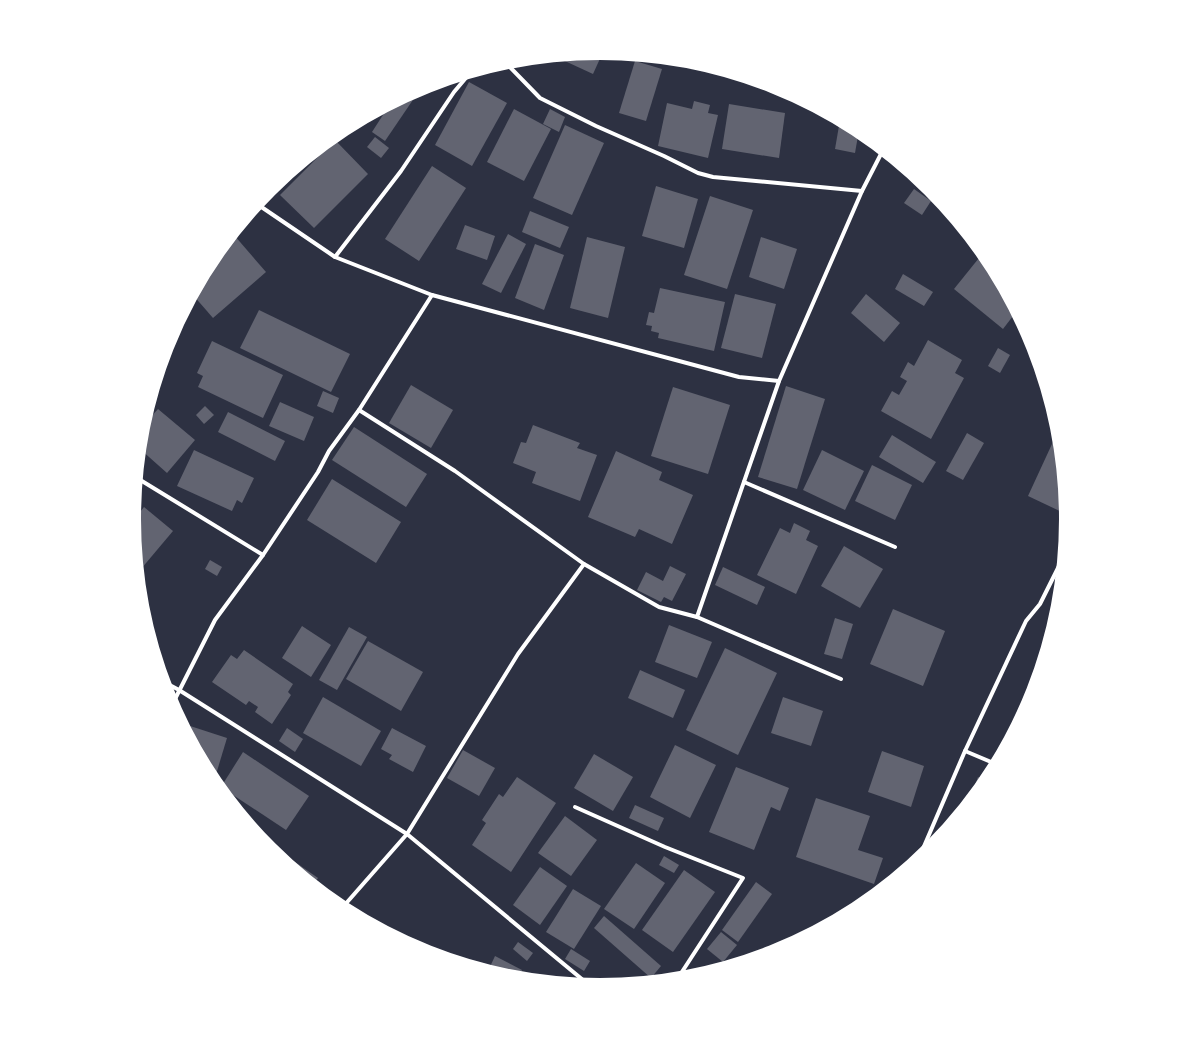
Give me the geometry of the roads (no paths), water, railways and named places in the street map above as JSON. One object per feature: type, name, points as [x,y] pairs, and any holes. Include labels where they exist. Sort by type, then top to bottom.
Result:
[{"type":"street","points":[[511,68],[540,98],[596,126],[712,178],[862,191]]},
{"type":"street","points":[[335,257],[401,171],[454,92],[464,80]]},
{"type":"street","points":[[697,617],[779,381],[862,191],[881,155]]},
{"type":"street","points":[[262,207],[335,257],[432,295],[739,377],[779,381]]},
{"type":"street","points":[[176,697],[215,620],[264,555],[318,472],[329,451],[359,410],[432,295]]},
{"type":"street","points":[[359,410],[455,471],[584,564],[659,607],[697,617],[841,680]]},
{"type":"street","points":[[142,481],[264,555]]},
{"type":"street","points":[[744,482],[895,547]]},
{"type":"street","points":[[347,903],[407,834],[518,654],[584,564]]},
{"type":"street","points":[[925,844],[965,751],[1026,620],[1040,604],[1057,570]]},
{"type":"street","points":[[171,686],[407,834],[580,978]]},
{"type":"street","points":[[965,751],[990,762]]},
{"type":"street","points":[[575,807],[665,847],[743,878],[682,971]]}]
